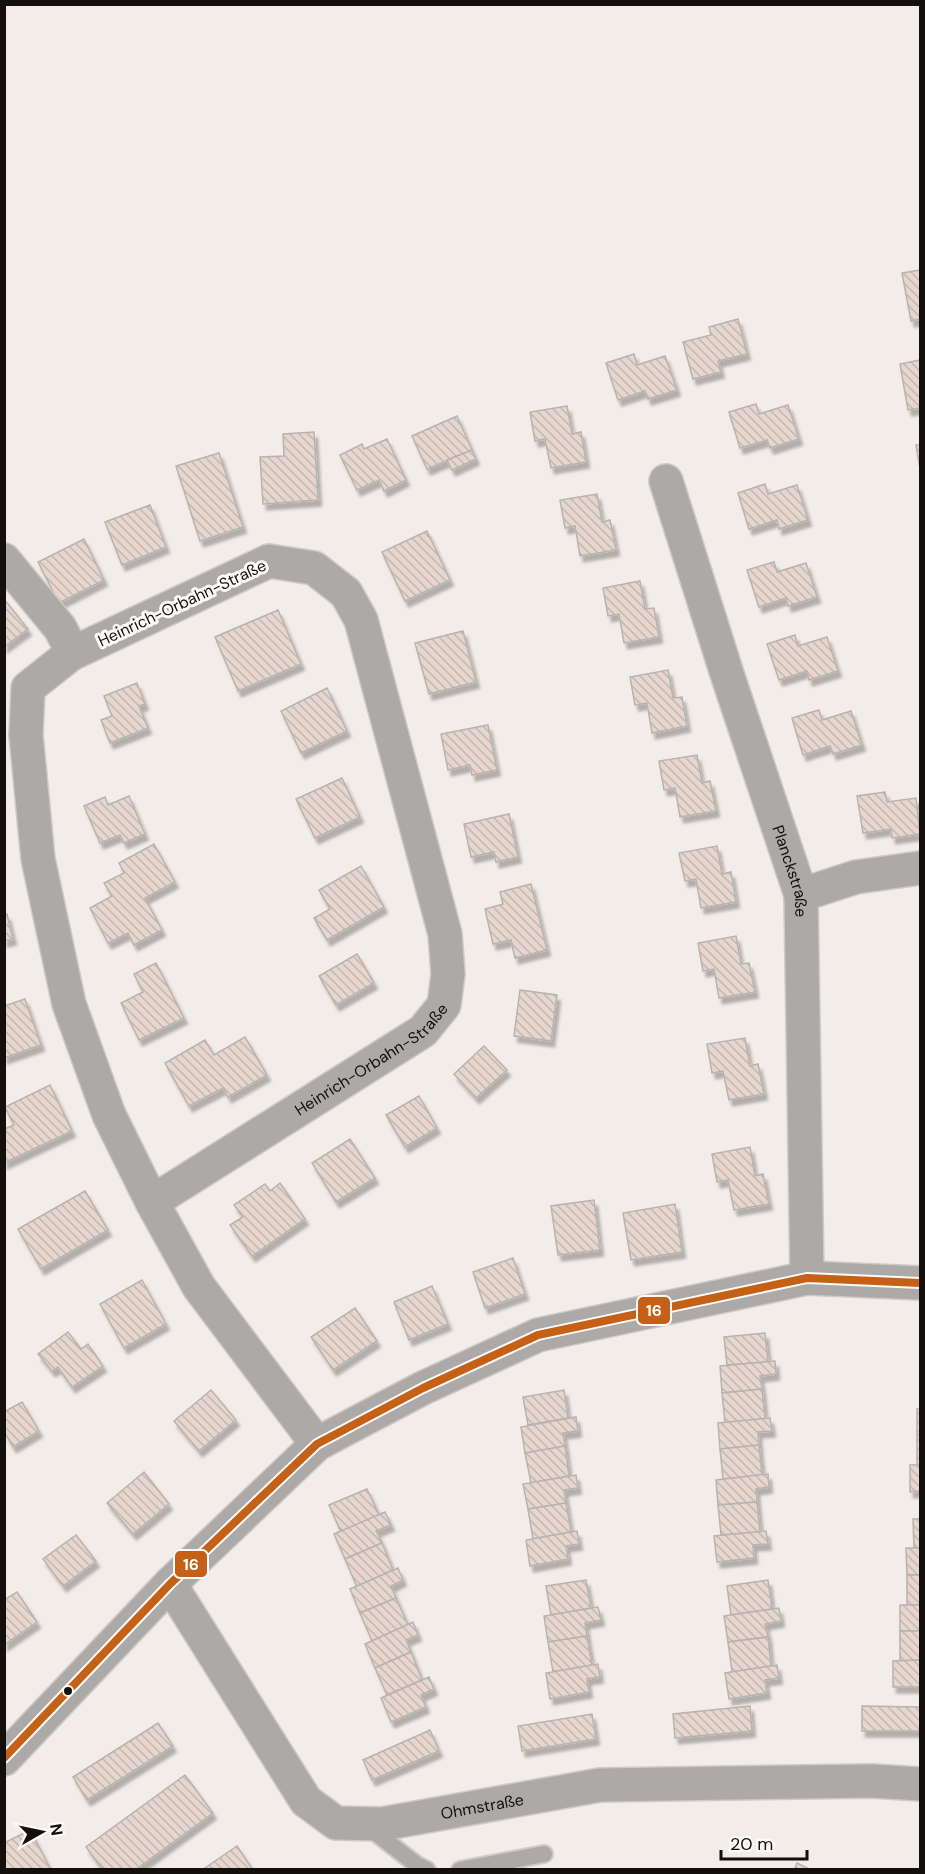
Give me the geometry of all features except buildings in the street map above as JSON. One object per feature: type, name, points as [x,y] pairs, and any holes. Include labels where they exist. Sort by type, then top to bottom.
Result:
[{"type":"street","name":"Planckstraße","points":[[666,481],[727,674],[801,895],[807,1278]]},
{"type":"street","points":[[4,560],[60,628],[73,653]]},
{"type":"street","name":"Heinrich-Orbahn-Straße","points":[[152,1202],[423,1031],[444,1005],[448,974],[445,934],[361,620],[346,593],[314,568],[269,561],[73,653],[28,688],[26,735],[38,859],[69,1004],[109,1115],[152,1202],[199,1287],[317,1443]]},
{"type":"street","points":[[801,895],[856,877],[921,868]]},
{"type":"street","points":[[4,1759],[170,1584],[317,1443],[423,1388],[538,1335],[807,1278],[921,1283]]},
{"type":"street","name":"Ohmstraße","points":[[170,1584],[306,1801],[336,1823],[382,1824],[600,1785],[872,1781],[921,1784]]},
{"type":"lane","points":[[364,1824],[417,1865],[426,1869]]},
{"type":"lane","points":[[460,1869],[544,1854]]},
{"type":"transit line","name":"16","points":[[4,1758],[170,1584],[317,1444],[423,1388],[538,1335],[807,1278],[920,1283]]}]
